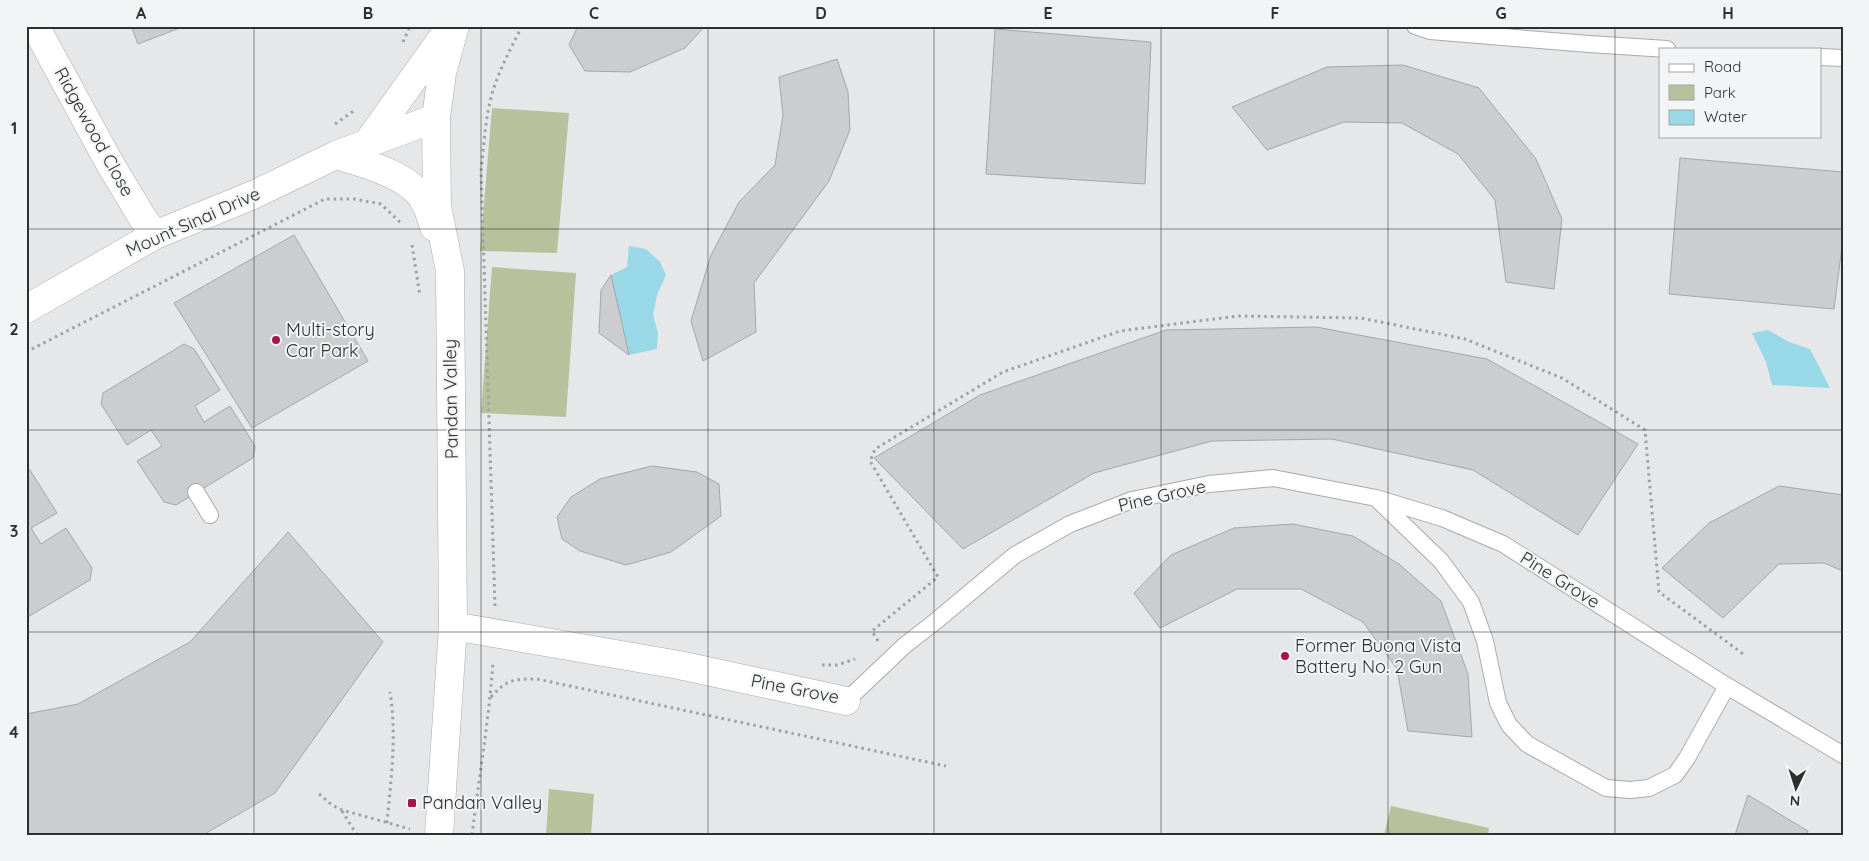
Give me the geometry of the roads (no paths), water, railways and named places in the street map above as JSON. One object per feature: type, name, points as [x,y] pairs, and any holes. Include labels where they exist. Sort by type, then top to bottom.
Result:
[{"type":"street","name":"Ridgewood Close","points":[[35,26],[109,162],[155,235]]},
{"type":"street","name":"Pandan Valley","points":[[439,835],[453,626],[450,271],[437,206],[436,118],[442,73],[453,26]]},
{"type":"street","points":[[368,142],[453,26]]},
{"type":"street","name":"Mount Sinai Drive","points":[[26,309],[155,235],[253,195],[336,155],[436,118]]},
{"type":"street","points":[[336,155],[381,168],[412,188],[424,200],[450,271]]},
{"type":"street","name":"Pine Grove","points":[[453,626],[679,665],[846,700]]},
{"type":"lane","points":[[1415,26],[1430,32],[1659,48]]},
{"type":"lane","points":[[1822,57],[1843,58]]},
{"type":"lane","name":"Pine Grove","points":[[846,700],[904,646],[1015,554],[1070,524],[1132,500],[1209,484],[1273,478],[1376,498],[1442,518],[1502,544],[1727,686],[1843,755]]},
{"type":"lane","points":[[196,492],[210,515]]},
{"type":"lane","points":[[1376,498],[1441,561],[1471,602],[1486,641],[1498,703],[1509,725],[1527,744],[1606,788],[1630,790],[1649,788],[1675,775],[1687,758],[1727,686]]},
{"type":"water","points":[[629,246],[646,249],[660,262],[666,275],[657,295],[653,315],[658,333],[657,349],[629,355],[599,333],[601,290],[611,275],[627,267]]},
{"type":"water","points":[[1768,330],[1789,342],[1810,349],[1830,388],[1772,385],[1766,362],[1752,333]]},
{"type":"place","name":"Multi-story Car Park","points":[[276,340]]},
{"type":"place","name":"Former Buona Vista Battery No. 2 Gun","points":[[1285,656]]},
{"type":"place","name":"Pandan Valley","points":[[412,803]]}]
